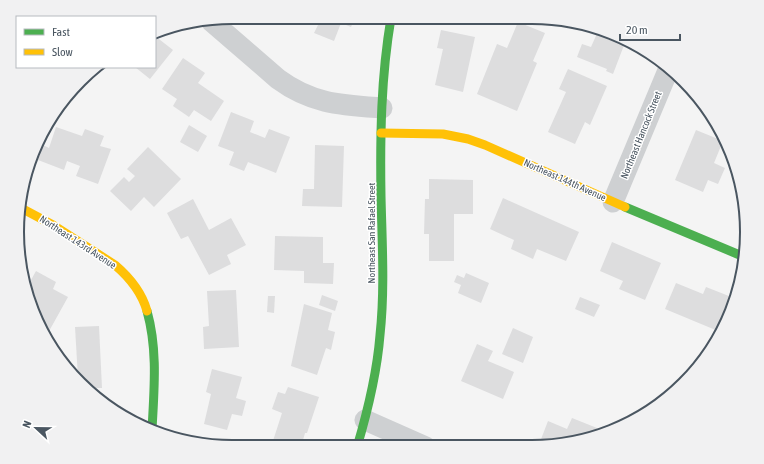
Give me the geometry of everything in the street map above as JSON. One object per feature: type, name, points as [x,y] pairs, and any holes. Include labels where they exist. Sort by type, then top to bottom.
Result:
[{"type":"street","points":[[215,24],[278,79],[300,92],[326,102],[344,106],[382,108]]},
{"type":"street","name":"Northeast San Rafael Street","points":[[359,440],[365,420],[378,353],[382,316],[381,133],[384,57],[390,24]]},
{"type":"street","name":"Northeast Hancock Street","points":[[613,202],[667,74]]},
{"type":"street","name":"Northeast 144th Avenue","points":[[381,133],[443,134],[468,139],[502,152],[613,202],[739,255]]},
{"type":"street","name":"Northeast 143rd Avenue","points":[[25,210],[49,222],[106,258],[124,272],[138,290],[147,307],[151,325],[154,358],[152,424]]},
{"type":"street","points":[[365,420],[412,440]]},
{"type":"building","points":[[318,24],[341,24],[334,41],[314,33]]},
{"type":"building","points":[[344,24],[352,24],[351,27]]},
{"type":"building","points":[[517,24],[523,24],[545,33],[533,61],[537,63],[517,111],[477,94],[497,44],[507,48]]},
{"type":"building","points":[[441,30],[475,37],[463,92],[435,85],[443,49],[437,48]]},
{"type":"building","points":[[597,34],[624,45],[613,74],[606,71],[607,69],[577,57],[582,44],[591,47]]},
{"type":"building","points":[[156,38],[157,38],[173,50],[150,79],[136,68],[156,68]]},
{"type":"building","points":[[183,58],[205,73],[198,83],[224,101],[211,121],[194,110],[189,117],[173,106],[177,99],[162,89]]},
{"type":"building","points":[[568,69],[607,86],[590,125],[585,122],[575,144],[548,132],[566,92],[559,89]]},
{"type":"building","points":[[231,112],[254,121],[250,132],[265,138],[269,129],[290,137],[276,173],[248,162],[244,171],[229,165],[234,152],[218,146]]},
{"type":"building","points":[[189,125],[207,136],[198,152],[180,142]]},
{"type":"building","points":[[56,127],[82,136],[85,129],[104,136],[100,146],[111,149],[98,184],[76,176],[80,166],[67,161],[64,170],[38,160],[43,145],[49,148]]},
{"type":"building","points":[[696,130],[719,139],[721,145],[714,163],[725,168],[718,184],[708,180],[703,192],[675,180]]},
{"type":"building","points":[[315,145],[344,146],[342,207],[302,206],[303,189],[314,189]]},
{"type":"building","points":[[148,147],[181,179],[154,207],[144,197],[131,211],[110,191],[124,177],[129,182],[135,176],[127,169]]},
{"type":"building","points":[[429,179],[473,180],[473,214],[454,214],[454,261],[429,261],[429,234],[424,234],[425,199],[429,199]]},
{"type":"building","points":[[503,198],[579,232],[566,261],[537,249],[533,259],[511,249],[514,240],[490,229]]},
{"type":"building","points":[[193,199],[209,230],[231,218],[246,245],[227,255],[231,264],[209,275],[188,236],[181,239],[167,213]]},
{"type":"building","points":[[275,236],[323,237],[323,263],[334,263],[333,284],[304,283],[304,271],[274,270]]},
{"type":"building","points":[[612,242],[661,263],[645,300],[619,289],[623,281],[600,271]]},
{"type":"building","points":[[36,271],[56,282],[53,289],[68,297],[49,331],[40,312],[30,282]]},
{"type":"building","points":[[466,273],[489,283],[481,303],[458,293],[461,285],[454,282],[457,275],[464,278]]},
{"type":"building","points":[[676,283],[703,294],[706,287],[730,296],[716,330],[665,309]]},
{"type":"building","points":[[236,290],[239,347],[204,349],[203,327],[209,326],[207,291]]},
{"type":"building","points":[[322,295],[338,301],[335,311],[319,305]]},
{"type":"building","points":[[268,296],[275,296],[274,313],[267,312]]},
{"type":"building","points":[[580,297],[600,305],[594,317],[575,309]]},
{"type":"building","points":[[304,304],[332,313],[328,330],[335,332],[331,350],[326,348],[317,375],[291,366]]},
{"type":"building","points":[[99,326],[102,388],[95,388],[78,371],[75,327]]},
{"type":"building","points":[[513,328],[533,337],[523,363],[502,354]]},
{"type":"building","points":[[477,344],[493,351],[488,361],[514,372],[503,399],[461,381]]},
{"type":"building","points":[[212,369],[242,377],[236,398],[246,401],[242,416],[232,414],[227,430],[204,424],[211,394],[206,392]]},
{"type":"building","points":[[288,387],[319,397],[307,433],[305,433],[303,440],[273,440],[282,413],[272,409],[278,392],[285,394]]},
{"type":"building","points":[[572,418],[597,428],[596,430],[573,436],[541,440],[548,421],[567,429]]},
{"type":"traffic: fast","points":[[359,440],[374,377],[382,318],[383,266],[381,129],[383,84],[390,24]]},
{"type":"traffic: fast","points":[[625,207],[739,255]]},
{"type":"traffic: fast","points":[[147,311],[153,340],[154,355],[152,424]]},
{"type":"traffic: slow","points":[[381,133],[443,134],[468,139],[485,145],[625,207]]},
{"type":"traffic: slow","points":[[25,210],[53,225],[115,265],[134,286],[142,298],[147,311]]}]
